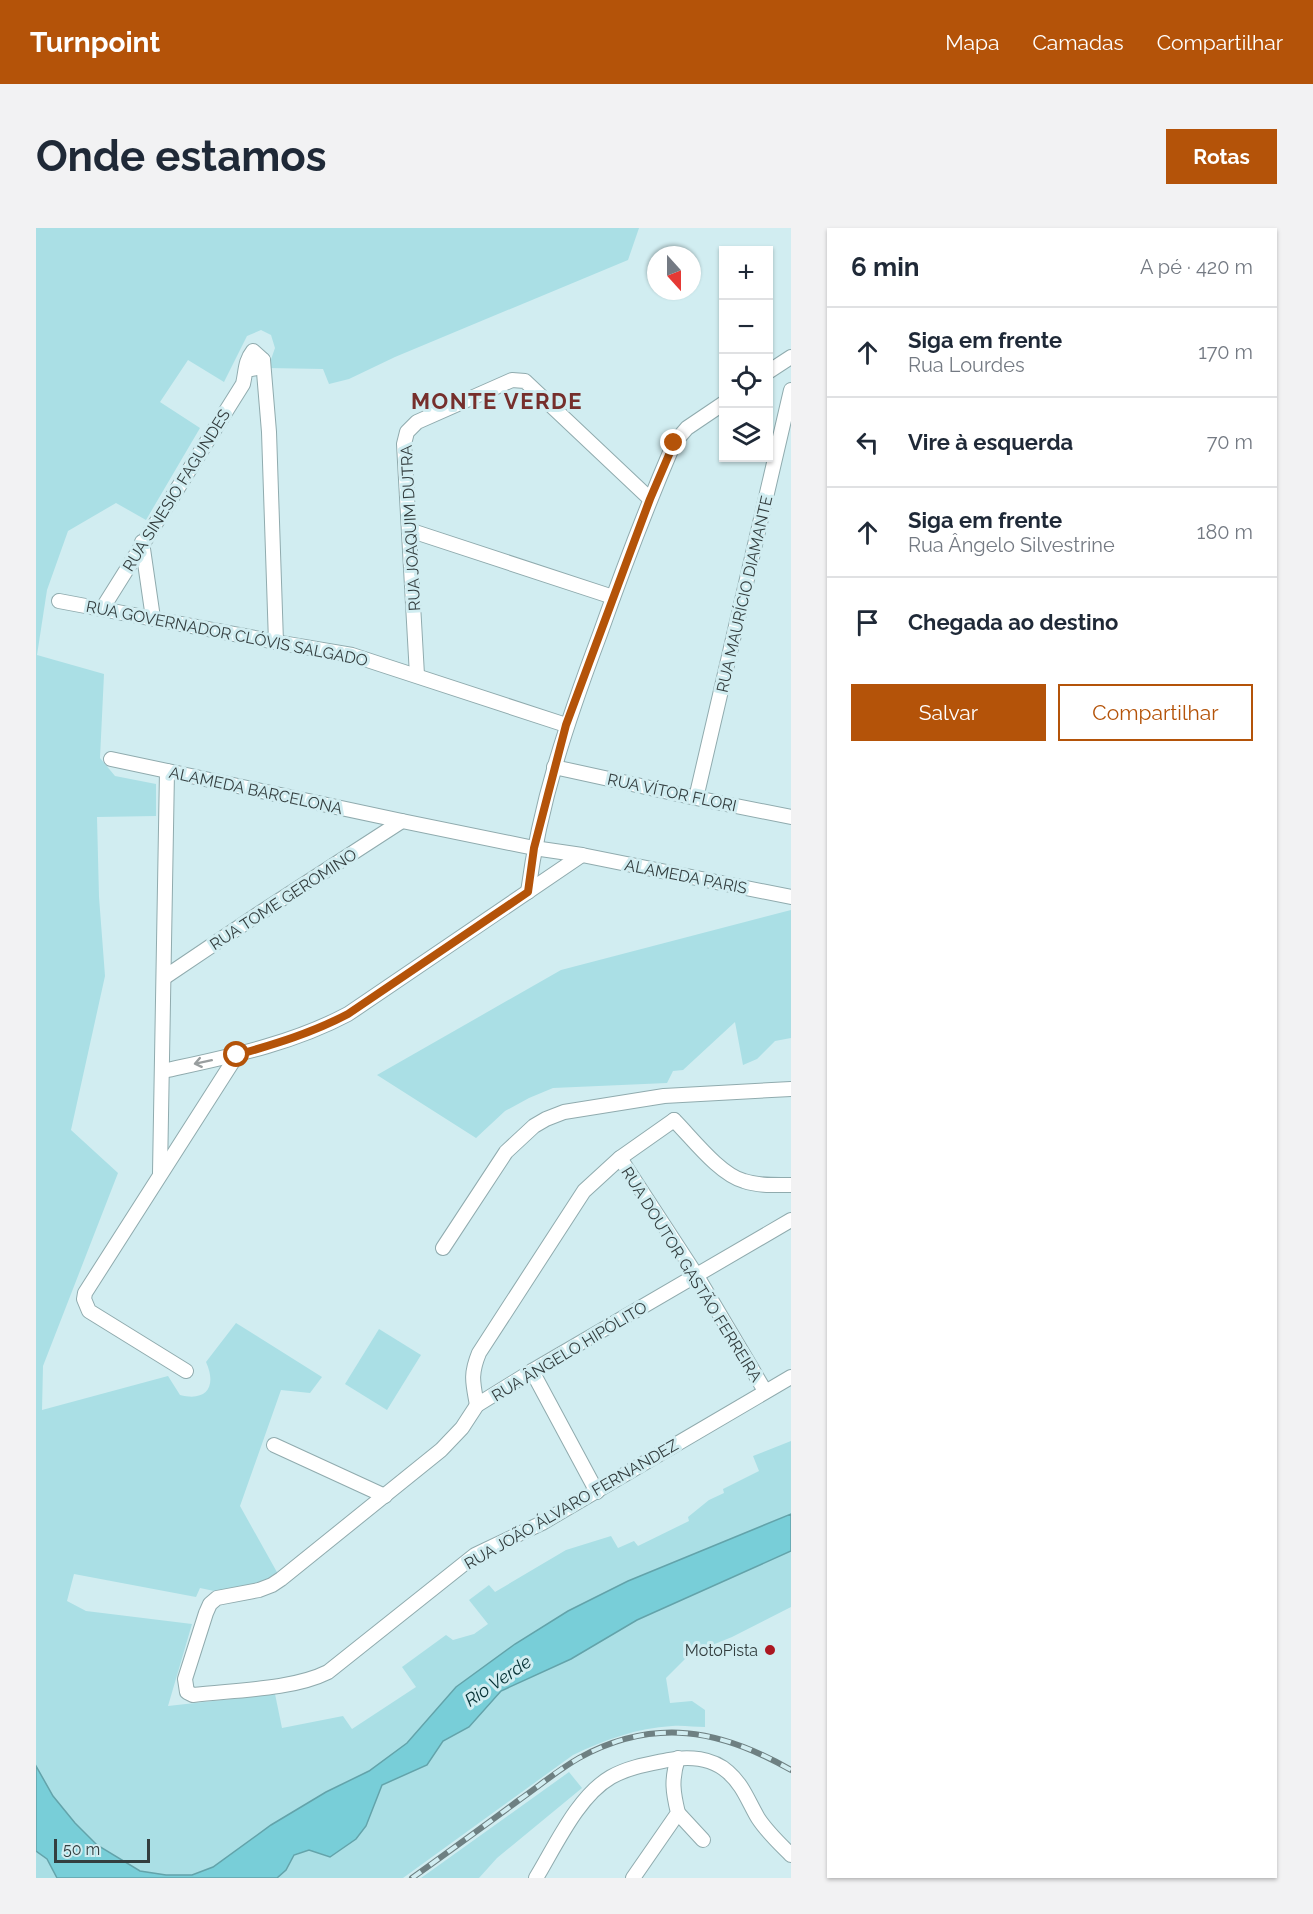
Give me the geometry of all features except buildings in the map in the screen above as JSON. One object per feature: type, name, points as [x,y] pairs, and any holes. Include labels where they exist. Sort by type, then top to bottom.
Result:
[{"type":"street","name":"RUA SINESIO FAGUNDES","points":[[102,609],[243,384],[247,359],[253,351],[263,360],[269,432],[276,642]]},
{"type":"street","points":[[773,369],[791,357]]},
{"type":"street","name":"RUA JOAQUIM DUTRA","points":[[417,675],[404,444],[407,432],[417,422],[512,380],[520,380],[530,385],[650,499]]},
{"type":"street","name":"RUA MAURÍCIO DIAMANTE","points":[[696,798],[791,390]]},
{"type":"street","points":[[528,892],[534,848],[566,725],[650,499],[674,443],[687,428],[719,406]]},
{"type":"street","points":[[409,530],[613,597]]},
{"type":"street","points":[[142,542],[153,618]]},
{"type":"street","name":"RUA GOVERNADOR CLÓVIS SALGADO","points":[[59,601],[352,655],[566,725]]},
{"type":"street","name":"ALAMEDA BARCELONA","points":[[111,759],[534,848]]},
{"type":"street","name":"RUA VÍTOR FLORI","points":[[554,767],[791,817]]},
{"type":"street","points":[[160,1175],[165,977],[166,771]]},
{"type":"street","name":"RUA TOME GEROMINO","points":[[165,977],[402,821]]},
{"type":"street","name":"ALAMEDA PARIS","points":[[534,848],[582,855],[791,897]]},
{"type":"street","points":[[163,1071],[237,1055],[321,1028],[348,1014],[582,855]]},
{"type":"street","points":[[186,1371],[89,1311],[84,1299],[85,1293],[237,1055]]},
{"type":"street","points":[[443,1248],[506,1152],[534,1126],[546,1119],[564,1112],[681,1094],[791,1089]]},
{"type":"street","points":[[477,1405],[472,1376],[479,1353],[584,1191],[620,1158],[674,1120],[681,1094]]},
{"type":"street","points":[[674,1120],[726,1173],[741,1181],[755,1184],[791,1185]]},
{"type":"street","name":"RUA DOUTOR GASTÃO FERREIRA","points":[[620,1158],[697,1276],[765,1391]]},
{"type":"street","name":"RUA ÂNGELO HIPÓLITO","points":[[216,1598],[260,1590],[272,1585],[441,1450],[462,1428],[477,1405],[791,1220]]},
{"type":"street","points":[[532,1371],[597,1492]]},
{"type":"street","name":"RUA JOÃO ÁLVARO FERNANDEZ","points":[[216,1598],[206,1613],[185,1679],[187,1692],[193,1695],[295,1684],[315,1678],[328,1672],[476,1556],[597,1492],[791,1377]]},
{"type":"street","points":[[274,1445],[385,1496]]},
{"type":"street","points":[[678,1758],[673,1773],[678,1813],[703,1840]]},
{"type":"street","points":[[536,1878],[579,1808],[594,1789],[633,1767],[678,1758],[712,1762],[728,1772],[743,1787],[758,1818],[791,1855]]},
{"type":"street","points":[[633,1878],[678,1813]]},
{"type":"shaded area","points":[[36,228],[639,228],[628,260],[395,357],[349,379],[329,384],[323,369],[268,368],[275,348],[271,335],[261,330],[247,336],[224,382],[188,360],[160,402],[200,428],[146,520],[116,503],[68,531],[47,590],[37,655],[104,674],[100,758],[115,776],[156,784],[156,816],[97,817],[99,897],[105,976],[71,1130],[118,1173],[43,1366],[42,1410],[168,1376],[180,1395],[189,1397],[203,1394],[210,1385],[206,1362],[236,1323],[322,1377],[310,1393],[281,1390],[240,1506],[278,1574],[259,1586],[242,1586],[219,1592],[200,1588],[196,1597],[74,1574],[67,1601],[86,1611],[192,1624],[168,1706],[275,1694],[282,1728],[343,1716],[352,1729],[416,1687],[402,1667],[446,1635],[453,1640],[474,1634],[488,1624],[469,1600],[489,1585],[495,1592],[566,1550],[611,1536],[618,1548],[634,1541],[638,1546],[689,1521],[688,1517],[709,1500],[724,1493],[723,1489],[759,1471],[753,1456],[791,1441],[791,1514],[628,1581],[515,1644],[456,1687],[407,1743],[369,1771],[326,1792],[271,1825],[213,1867],[192,1875],[166,1875],[140,1871],[97,1845],[53,1796],[36,1766]]},
{"type":"shaded area","points":[[791,910],[791,1038],[775,1041],[757,1059],[743,1065],[735,1022],[683,1070],[673,1071],[667,1083],[553,1088],[505,1111],[476,1138],[377,1075],[561,970]]},
{"type":"shaded area","points":[[379,1329],[421,1355],[387,1410],[345,1384]]},
{"type":"shaded area","points":[[791,1551],[791,1607],[732,1637],[690,1654],[666,1678],[670,1703],[692,1701],[705,1710],[705,1727],[676,1726],[646,1729],[597,1744],[573,1755],[403,1878],[277,1878],[286,1870],[294,1855],[309,1850],[330,1857],[366,1826],[382,1785],[427,1765],[443,1741],[469,1727],[501,1691],[571,1659],[637,1620]]},
{"type":"shaded area","points":[[569,1772],[582,1788],[497,1858],[479,1878],[421,1878]]},
{"type":"shaded area","points":[[36,1851],[47,1859],[57,1878],[36,1878]]},
{"type":"water","name":"Rio Verde","points":[[791,1514],[791,1551],[637,1620],[571,1659],[501,1691],[469,1727],[443,1741],[427,1765],[382,1785],[366,1826],[356,1839],[330,1857],[309,1850],[294,1855],[286,1870],[277,1878],[57,1878],[47,1859],[36,1851],[36,1766],[53,1796],[75,1823],[97,1845],[140,1871],[166,1875],[192,1875],[213,1867],[271,1825],[326,1792],[369,1771],[407,1743],[456,1687],[515,1644],[568,1611],[628,1581]]},
{"type":"railway","points":[[412,1878],[571,1763],[607,1745],[634,1737],[660,1733],[686,1733],[712,1737],[765,1756],[791,1770]]},
{"type":"place","name":"MotoPista","points":[[770,1650]]},
{"type":"district","name":"MONTE VERDE","points":[[497,401]]},
{"type":"route","points":[[237,1055],[295,1038],[348,1014],[528,892],[534,848],[566,725],[650,499],[674,443]]}]
